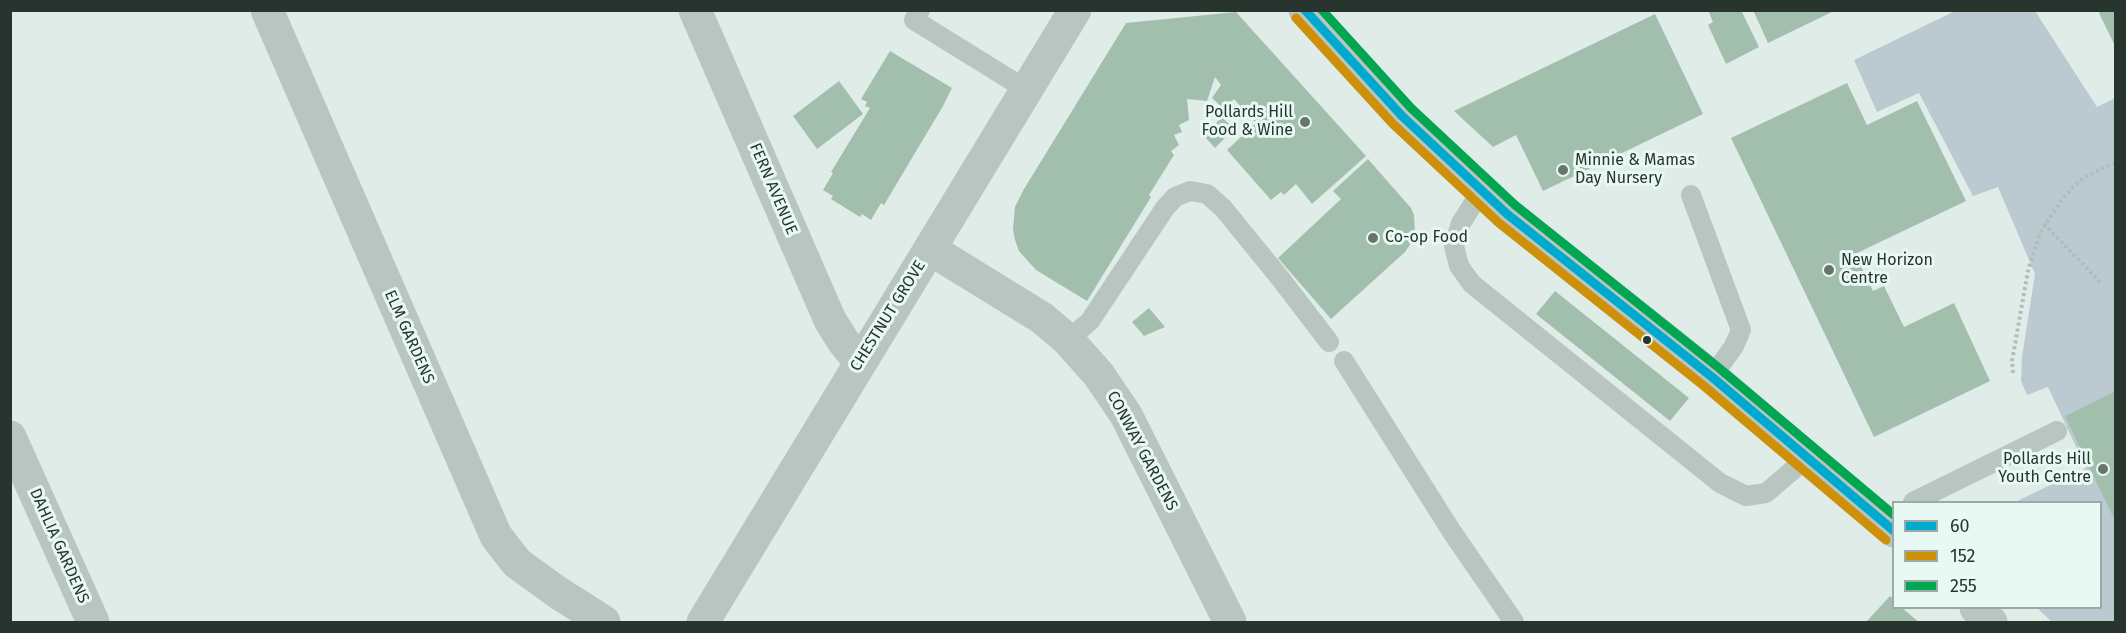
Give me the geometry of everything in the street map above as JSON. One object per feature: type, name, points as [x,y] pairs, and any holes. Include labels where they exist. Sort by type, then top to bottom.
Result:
[{"type":"street","name":"ELM GARDENS","points":[[267,10],[496,536],[517,563],[556,592],[604,622]]},
{"type":"street","name":"FERN AVENUE","points":[[695,10],[830,320],[860,362]]},
{"type":"street","name":"CHESTNUT GROVE","points":[[703,622],[1075,10]]},
{"type":"street","points":[[1305,10],[1402,116],[1507,214],[1712,376],[1808,457],[1889,521]]},
{"type":"street","name":"CONWAY GARDENS","points":[[930,249],[1042,318],[1068,339],[1099,375],[1126,416],[1230,622]]},
{"type":"street","name":"DAHLIA GARDENS","points":[[10,436],[93,622]]},
{"type":"street","points":[[1977,609],[1991,622]]},
{"type":"lane","points":[[920,10],[914,21],[1027,90]]},
{"type":"lane","points":[[1482,190],[1461,224],[1454,246],[1458,266],[1472,284],[1720,483],[1746,496],[1766,494],[1808,457]]},
{"type":"lane","points":[[1068,339],[1090,321],[1165,208],[1175,197],[1191,192],[1207,194],[1223,208],[1329,342]]},
{"type":"lane","points":[[1691,195],[1741,330],[1734,346],[1712,376]]},
{"type":"lane","points":[[1344,361],[1452,532],[1514,622]]},
{"type":"lane","points":[[1915,501],[2057,431]]},
{"type":"path","points":[[2013,373],[2012,361],[2028,271],[2036,241],[2044,224],[2074,186],[2085,177],[2115,162]]},
{"type":"path","points":[[2044,224],[2102,284]]},
{"type":"shaded area","points":[[1955,11],[2035,11],[2097,107],[2115,98],[2115,622],[2052,622],[2038,609],[2102,609],[2102,501],[2017,501],[2086,468],[2048,387],[2027,395],[2021,381],[2022,357],[2035,274],[1998,187],[1973,196],[1919,93],[1877,112],[1854,60]]},
{"type":"building","points":[[1708,10],[1741,10],[1759,47],[1726,64],[1708,25],[1713,22]]},
{"type":"building","points":[[1753,10],[1836,10],[1768,43]]},
{"type":"building","points":[[2102,10],[2116,10],[2116,48],[2099,13]]},
{"type":"building","points":[[1236,12],[1366,156],[1312,204],[1296,184],[1284,195],[1281,192],[1271,200],[1227,150],[1256,123],[1234,99],[1224,109],[1212,98],[1221,85],[1215,77],[1207,101],[1187,99],[1189,120],[1179,125],[1182,132],[1174,135],[1179,145],[1171,151],[1174,155],[1149,195],[1151,197],[1087,301],[1036,270],[1019,251],[1015,240],[1013,229],[1015,207],[1126,23]]},
{"type":"building","points":[[1655,14],[1703,114],[1543,191],[1516,135],[1493,147],[1454,111]]},
{"type":"building","points":[[890,51],[952,88],[884,205],[881,203],[871,220],[862,214],[860,217],[831,199],[833,196],[823,190],[833,173],[831,172],[870,108],[865,106],[867,102],[861,99]]},
{"type":"building","points":[[839,81],[863,114],[817,149],[793,116]]},
{"type":"building","name":"New Horizon Centre","points":[[1847,83],[1867,125],[1917,101],[1966,201],[1855,254],[1873,291],[1884,286],[1904,327],[1954,303],[1990,381],[1874,437],[1731,138]]},
{"type":"building","points":[[1222,117],[1234,129],[1215,148],[1204,136]]},
{"type":"building","points":[[1368,159],[1411,208],[1414,215],[1415,233],[1405,252],[1331,319],[1278,258],[1341,199],[1333,191]]},
{"type":"building","points":[[1555,291],[1689,398],[1670,421],[1536,314]]},
{"type":"building","points":[[1149,308],[1165,327],[1144,336],[1132,322]]},
{"type":"building","name":"Pollards Hill Youth Centre","points":[[2116,391],[2116,523],[2065,416]]},
{"type":"building","points":[[1890,596],[1892,609],[1903,609],[1919,622],[1866,622]]},
{"type":"transit line","name":"60","points":[[1305,10],[1402,116],[1507,214],[1712,377],[1892,529]]},
{"type":"transit line","name":"255","points":[[1322,10],[1411,108],[1515,205],[1719,368],[1892,513]]},
{"type":"transit line","name":"152","points":[[1296,18],[1393,124],[1499,223],[1704,386],[1886,540]]},
{"type":"place","name":"Pollards Hill Food & Wine","points":[[1305,122]]},
{"type":"place","name":"Minnie & Mamas Day Nursery","points":[[1563,170]]},
{"type":"place","name":"Co-op Food","points":[[1373,238]]},
{"type":"place","name":"New Horizon Centre","points":[[1829,270]]},
{"type":"place","name":"Pollards Hill Youth Centre","points":[[2103,469]]}]
